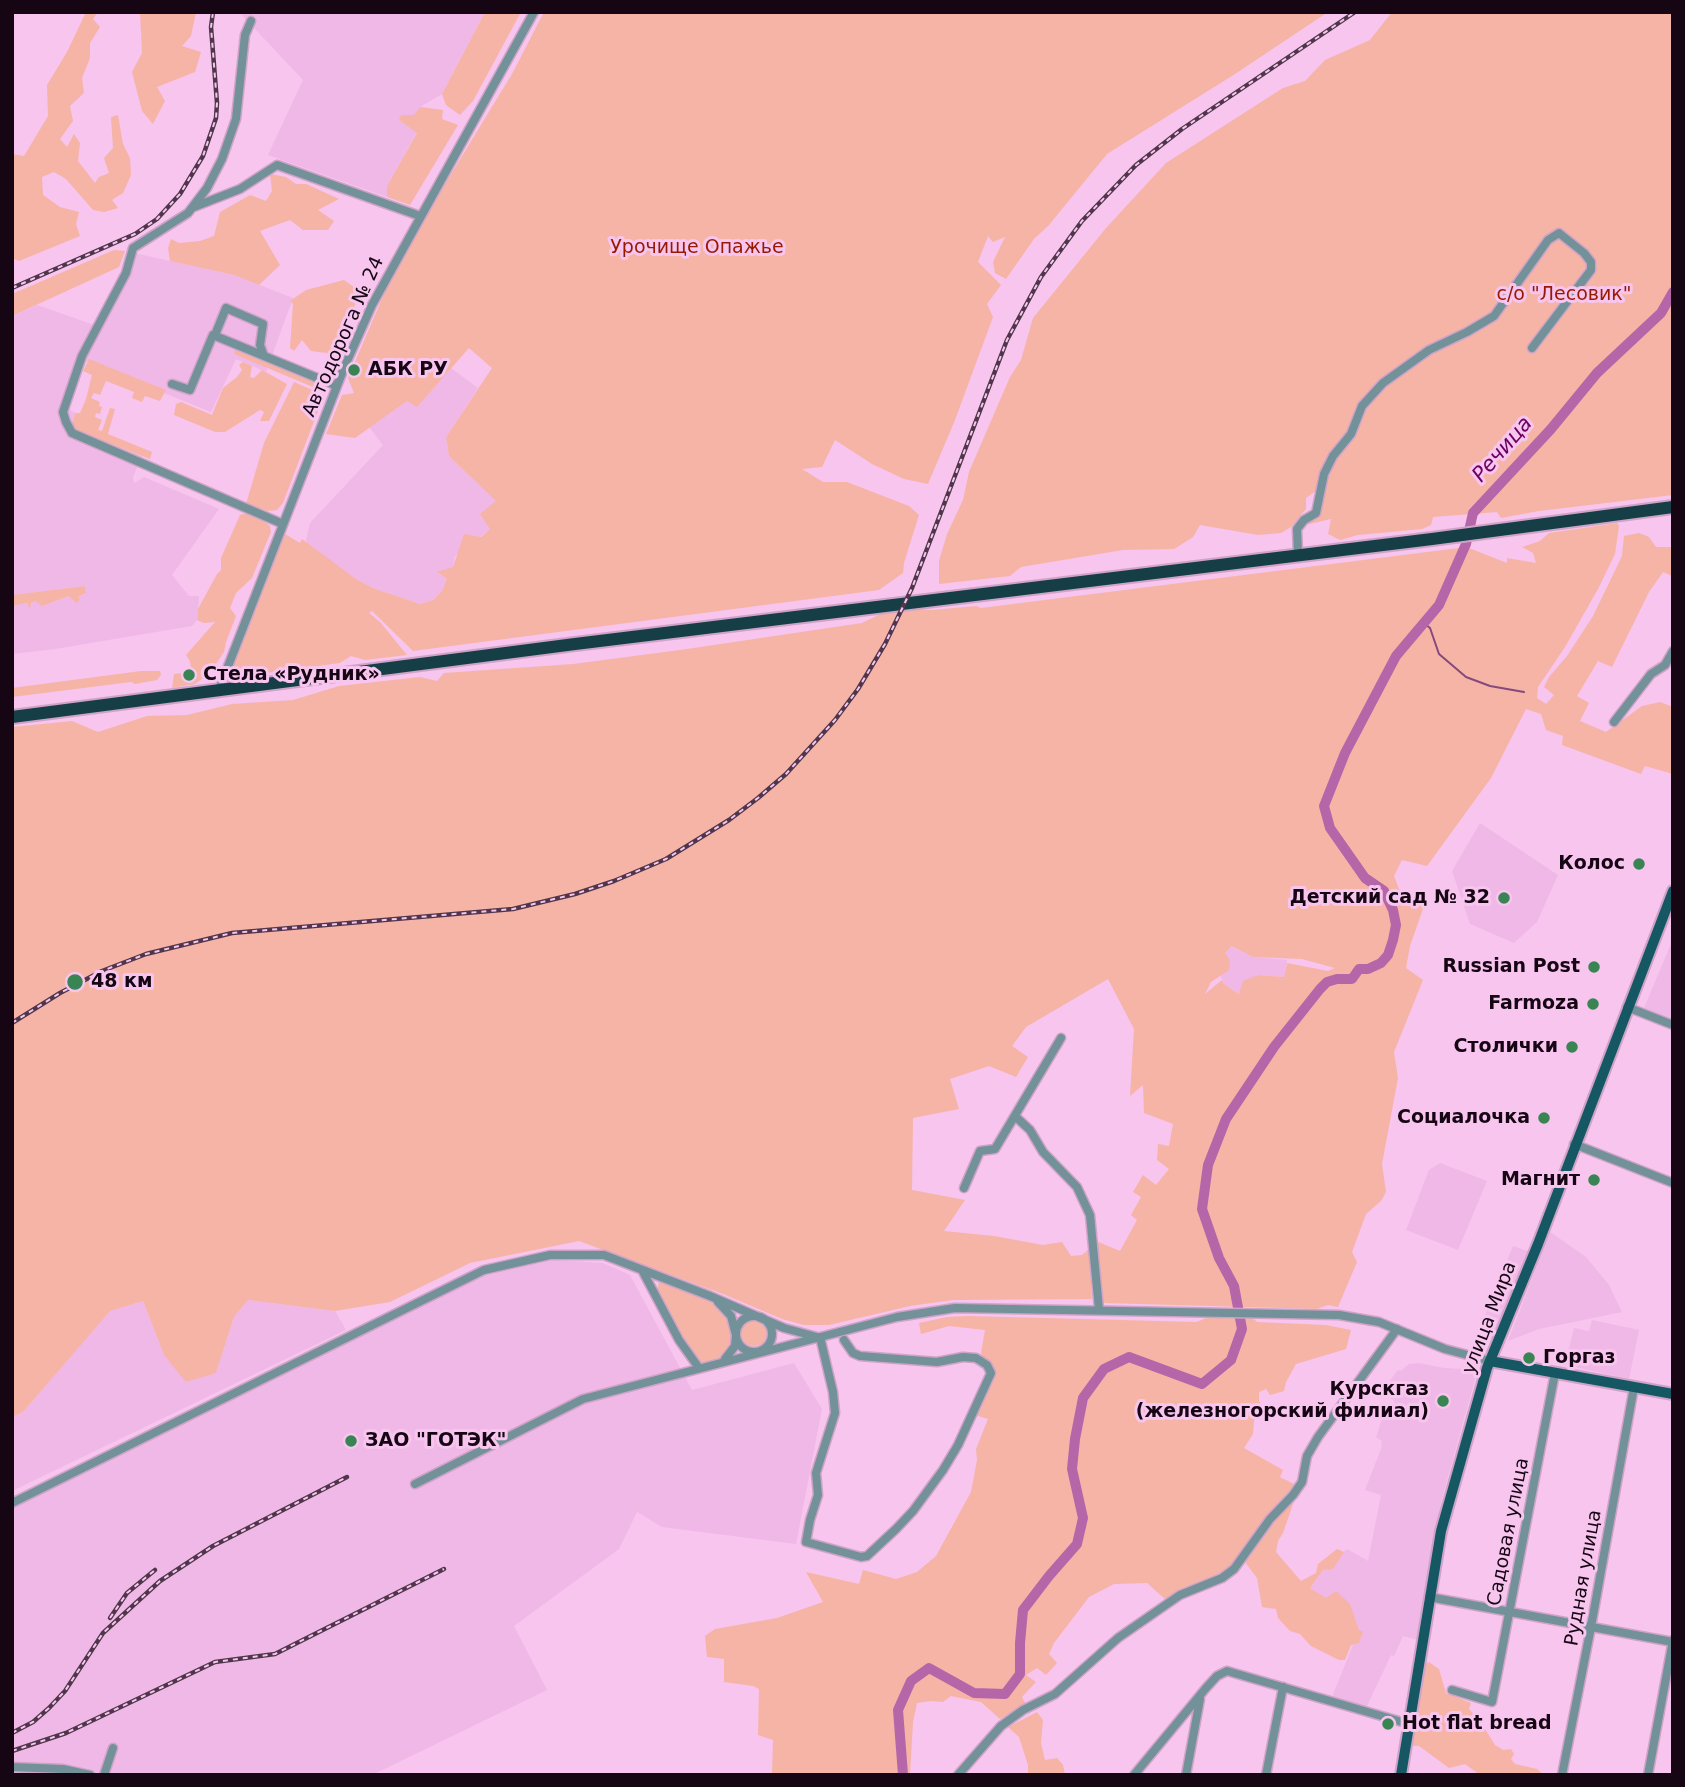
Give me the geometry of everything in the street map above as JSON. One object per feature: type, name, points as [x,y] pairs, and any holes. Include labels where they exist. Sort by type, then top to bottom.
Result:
[{"type":"highway","points":[[12,717],[1673,507]]},
{"type":"main road","name":"улица Мира","points":[[1401,1775],[1429,1597],[1447,1506],[1490,1361],[1538,1244],[1673,891]]},
{"type":"main road","points":[[1490,1361],[1673,1394]]},
{"type":"street","name":"Автодорога № 24","points":[[218,692],[337,386],[372,305],[534,12]]},
{"type":"street","points":[[251,21],[245,34],[238,108],[232,137],[207,188],[188,214],[132,248],[126,273],[82,356],[63,412],[65,422],[72,433],[283,524]]},
{"type":"street","points":[[194,207],[240,189],[276,165],[420,216]]},
{"type":"street","points":[[1298,554],[1297,529],[1304,520],[1316,513],[1324,474],[1351,434],[1362,405],[1382,383],[1429,350],[1468,332],[1494,316],[1548,240],[1559,233],[1584,253],[1591,262],[1591,270],[1532,348]]},
{"type":"street","points":[[172,384],[190,390],[226,308],[263,324],[260,345],[264,356]]},
{"type":"street","points":[[215,335],[337,386]]},
{"type":"street","points":[[1614,722],[1651,674],[1665,665],[1673,650]]},
{"type":"street","points":[[1627,1007],[1673,1025]]},
{"type":"street","points":[[964,1188],[980,1151],[995,1149],[1061,1038]]},
{"type":"street","points":[[1016,1117],[1030,1130],[1043,1152],[1077,1186],[1090,1215],[1099,1309]]},
{"type":"street","points":[[1574,1144],[1673,1183]]},
{"type":"street","points":[[12,1503],[484,1270],[550,1255],[604,1255],[791,1330],[820,1337]]},
{"type":"street","points":[[642,1270],[678,1340],[699,1368]]},
{"type":"street","points":[[710,1296],[729,1313],[736,1335],[743,1348],[758,1352],[767,1346],[772,1337],[770,1326],[762,1318],[745,1319],[738,1326],[736,1335],[733,1349],[722,1362]]},
{"type":"street","points":[[415,1484],[583,1399],[897,1317],[955,1308],[1339,1315],[1380,1322],[1445,1349],[1490,1361]]},
{"type":"street","points":[[958,1775],[1001,1726],[1023,1710],[1055,1694],[1118,1637],[1180,1595],[1222,1578],[1234,1569],[1270,1519],[1302,1482],[1307,1456],[1318,1437],[1397,1329]]},
{"type":"street","points":[[820,1337],[833,1392],[835,1413],[816,1473],[818,1495],[806,1542],[861,1557],[867,1556],[913,1511],[943,1470],[991,1373],[987,1365],[976,1358],[962,1357],[937,1362],[860,1356],[853,1353],[844,1339]]},
{"type":"street","name":"Садовая улица","points":[[1452,1690],[1492,1702],[1555,1373]]},
{"type":"street","name":"Рудная улица","points":[[1562,1775],[1634,1387]]},
{"type":"street","points":[[1429,1597],[1673,1641],[1647,1775]]},
{"type":"street","points":[[1134,1775],[1217,1676],[1227,1671],[1409,1724]]},
{"type":"street","points":[[1266,1775],[1283,1686]]},
{"type":"street","points":[[1186,1775],[1200,1697]]},
{"type":"street","points":[[104,1775],[113,1748]]},
{"type":"street","points":[[12,1767],[50,1768],[90,1775]]},
{"type":"shaded area","points":[[239,12],[485,12],[442,94],[420,107],[414,115],[399,120],[417,132],[387,186],[387,197],[268,155],[303,80]]},
{"type":"shaded area","points":[[134,253],[234,275],[293,298],[266,372],[236,359],[211,412],[85,361],[69,409],[75,413],[72,425],[77,431],[142,456],[133,477],[134,483],[144,477],[219,509],[172,575],[189,596],[199,596],[197,620],[192,626],[12,654],[12,606],[36,601],[53,602],[86,593],[85,586],[12,595],[12,316],[37,305],[100,327]]},
{"type":"shaded area","points":[[451,368],[478,388],[446,437],[449,456],[497,501],[490,529],[455,556],[453,567],[438,573],[447,579],[442,591],[433,600],[420,604],[373,588],[356,579],[307,544],[306,540],[310,523],[383,445],[369,427],[407,401],[417,406]]},
{"type":"shaded area","name":"Детский сад № 32","points":[[1480,823],[1558,875],[1537,922],[1514,943],[1470,924],[1452,871]]},
{"type":"shaded area","points":[[1673,939],[1673,1020],[1644,1008]]},
{"type":"shaded area","points":[[1230,946],[1253,957],[1287,960],[1284,977],[1257,975],[1239,994],[1224,984],[1216,964]]},
{"type":"shaded area","points":[[1440,1163],[1487,1181],[1458,1250],[1406,1230],[1429,1170]]},
{"type":"shaded area","points":[[1550,1232],[1586,1257],[1609,1285],[1622,1312],[1539,1329],[1508,1341]]},
{"type":"shaded area","points":[[1513,1246],[1530,1252],[1494,1341],[1477,1335]]},
{"type":"shaded area","points":[[551,1260],[603,1263],[630,1275],[692,1390],[794,1363],[822,1409],[796,1544],[662,1527],[637,1512],[619,1549],[514,1626],[547,1690],[372,1775],[12,1775],[12,1506],[486,1274]]},
{"type":"shaded area","points":[[248,1300],[335,1311],[346,1330],[12,1491],[12,1417],[23,1412],[109,1311],[143,1301],[164,1355],[216,1373],[234,1317]]},
{"type":"shaded area","points":[[1592,1320],[1639,1330],[1629,1379],[1565,1365],[1574,1328],[1589,1331]]},
{"type":"shaded area","points":[[1419,1363],[1444,1368],[1462,1369],[1462,1366],[1478,1369],[1441,1502],[1418,1640],[1403,1636],[1366,1708],[1332,1697],[1359,1630],[1354,1617],[1310,1588],[1323,1570],[1347,1549],[1368,1561],[1381,1495],[1365,1490],[1381,1449],[1382,1441],[1376,1437],[1383,1416],[1392,1417],[1395,1402],[1387,1395],[1385,1387],[1398,1370],[1401,1371],[1409,1364]]},
{"type":"green space","points":[[86,12],[98,12],[93,19],[100,27],[90,43],[90,58],[82,78],[84,93],[70,106],[73,121],[60,139],[67,147],[74,134],[80,143],[78,161],[95,183],[99,177],[109,173],[104,158],[113,148],[111,117],[118,115],[123,144],[130,158],[131,175],[123,193],[112,200],[118,208],[104,212],[93,210],[66,179],[54,172],[42,177],[43,195],[60,207],[79,212],[76,224],[80,236],[19,261],[12,258],[12,154],[24,156],[48,116],[47,85]]},
{"type":"green space","points":[[140,12],[196,12],[191,36],[182,46],[201,52],[195,72],[157,87],[165,101],[153,124],[142,111],[132,72],[142,53]]},
{"type":"green space","points":[[485,12],[521,12],[473,101],[460,115],[446,105],[442,94]]},
{"type":"green space","name":"Урочище Опажье","points":[[544,12],[1328,12],[1107,154],[1049,225],[1034,239],[1006,279],[995,273],[993,262],[1005,237],[993,242],[988,236],[978,262],[1001,285],[987,304],[993,317],[928,484],[904,479],[872,464],[835,440],[822,467],[802,469],[823,482],[847,482],[909,506],[919,515],[903,573],[879,590],[413,651],[372,611],[369,613],[380,622],[407,655],[365,660],[351,656],[340,663],[244,676],[235,673],[232,663],[285,534],[300,543],[302,539],[356,579],[373,588],[420,604],[433,600],[442,591],[447,579],[437,572],[453,567],[464,534],[481,537],[490,529],[480,514],[496,501],[449,456],[446,437],[492,368],[469,348],[417,407],[407,401],[355,438],[326,434],[342,395],[354,393],[348,378],[384,294],[423,220],[512,74]]},
{"type":"green space","name":"с/о \"Лесовик\"","points":[[1392,12],[1673,12],[1673,495],[1501,518],[1497,512],[1433,517],[1431,525],[1422,529],[1358,535],[1340,540],[1328,534],[1331,519],[1301,526],[1316,504],[1320,488],[1306,498],[1306,509],[1291,527],[1281,533],[1258,535],[1200,525],[1193,537],[1174,549],[1123,550],[1021,567],[1010,576],[939,584],[939,561],[947,534],[963,500],[969,472],[1010,377],[1021,360],[1033,318],[1106,228],[1166,163],[1283,88],[1305,81],[1325,60],[1370,40]]},
{"type":"green space","points":[[420,107],[443,110],[442,119],[458,125],[410,205],[387,197],[387,186],[417,133],[399,120],[401,115],[414,115]]},
{"type":"green space","points":[[270,174],[286,177],[296,184],[306,184],[339,199],[318,210],[334,221],[328,230],[303,230],[290,220],[260,231],[280,265],[259,285],[234,275],[170,261],[168,248],[171,239],[179,243],[200,241],[214,236],[220,212],[250,195],[266,201],[272,191]]},
{"type":"green space","points":[[114,250],[125,251],[119,267],[12,316],[12,294]]},
{"type":"green space","points":[[344,280],[361,292],[345,321],[345,327],[341,330],[339,342],[344,340],[343,346],[333,357],[327,353],[311,351],[302,340],[294,351],[290,348],[293,304],[290,301],[306,290]]},
{"type":"green space","points":[[235,350],[321,384],[325,392],[234,354]]},
{"type":"green space","points":[[89,359],[166,390],[160,401],[145,396],[142,402],[132,398],[134,392],[106,381],[100,395],[94,393],[91,398],[100,402],[99,406],[102,407],[100,414],[96,413],[95,417],[102,420],[98,430],[102,431],[110,408],[115,409],[108,434],[152,452],[150,459],[77,431],[72,425],[75,413],[80,413],[86,399],[92,375],[83,371]]},
{"type":"green space","points":[[243,362],[252,366],[250,377],[254,378],[262,370],[287,384],[269,421],[260,421],[264,412],[260,410],[225,432],[215,432],[174,415],[176,404],[181,402],[212,415],[223,388],[237,377],[242,370],[239,365]]},
{"type":"green space","points":[[294,382],[324,395],[283,503],[277,510],[268,511],[246,504],[264,443]]},
{"type":"green space","points":[[246,513],[265,522],[270,526],[271,532],[252,578],[236,593],[230,608],[236,616],[224,652],[209,674],[195,684],[172,688],[174,674],[183,673],[185,679],[192,678],[190,661],[186,655],[215,622],[204,623],[197,620],[198,609],[221,570],[221,558],[240,515]]},
{"type":"green space","points":[[1617,523],[1619,526],[1615,554],[1598,589],[1565,647],[1538,687],[1537,698],[1546,704],[1554,695],[1544,687],[1593,616],[1622,556],[1624,536],[1639,533],[1649,537],[1656,547],[1673,547],[1672,576],[1663,572],[1649,592],[1612,667],[1598,661],[1577,696],[1589,703],[1580,721],[1606,732],[1642,706],[1660,702],[1673,707],[1673,774],[1645,766],[1641,774],[1562,745],[1563,736],[1546,730],[1541,714],[1526,709],[1491,778],[1427,866],[1402,860],[1394,876],[1399,889],[1425,903],[1410,946],[1406,968],[1423,980],[1394,1052],[1398,1078],[1382,1164],[1386,1192],[1381,1201],[1366,1214],[1352,1252],[1357,1262],[1338,1307],[1328,1305],[1317,1309],[1104,1303],[1101,1298],[1096,1241],[1120,1251],[1137,1220],[1131,1215],[1141,1197],[1133,1192],[1143,1175],[1156,1185],[1169,1169],[1157,1160],[1158,1144],[1169,1146],[1173,1124],[1144,1113],[1143,1085],[1130,1096],[1134,1029],[1108,979],[1026,1027],[1012,1046],[1028,1057],[1016,1077],[989,1066],[950,1079],[959,1109],[913,1118],[912,1190],[965,1200],[944,1231],[1043,1245],[1062,1242],[1071,1256],[1082,1255],[1089,1249],[1092,1299],[953,1300],[910,1306],[829,1325],[804,1325],[579,1241],[470,1263],[390,1302],[335,1311],[248,1300],[234,1317],[216,1373],[186,1382],[164,1355],[143,1301],[110,1311],[23,1412],[12,1417],[12,727],[72,721],[98,732],[147,716],[187,715],[232,704],[293,700],[339,686],[420,677],[437,681],[444,673],[573,664],[680,650],[862,623],[884,612],[976,606],[981,608],[1459,548],[1459,565],[1469,548],[1507,563],[1507,558],[1536,563],[1533,553],[1522,547],[1540,541],[1549,533]],"holes":[[[1231,946],[1253,957],[1302,959],[1335,968],[1328,971],[1287,963],[1284,977],[1258,975],[1243,981],[1239,994],[1222,980],[1205,994],[1211,982],[1229,970],[1230,960],[1225,953]]]},
{"type":"green space","points":[[85,586],[86,593],[78,597],[80,600],[76,603],[69,596],[42,606],[35,601],[31,603],[30,609],[27,603],[12,606],[12,595]]},
{"type":"green space","points":[[141,671],[160,671],[161,675],[157,680],[135,684],[131,682],[12,697],[12,688]]},
{"type":"green space","points":[[659,1282],[710,1300],[718,1304],[727,1315],[733,1332],[732,1343],[719,1359],[702,1364],[698,1362],[657,1291]]},
{"type":"green space","points":[[968,1316],[1197,1322],[1206,1318],[1252,1317],[1257,1322],[1326,1325],[1351,1330],[1346,1349],[1296,1364],[1284,1391],[1270,1395],[1266,1389],[1259,1392],[1259,1401],[1264,1409],[1254,1421],[1253,1434],[1244,1448],[1283,1470],[1280,1477],[1296,1485],[1228,1569],[1165,1599],[1147,1583],[1114,1584],[1089,1597],[1054,1643],[1049,1654],[1057,1663],[1046,1675],[1037,1668],[1026,1675],[1036,1682],[1022,1697],[1026,1705],[1000,1719],[981,1702],[951,1696],[943,1702],[917,1703],[913,1722],[910,1775],[772,1775],[773,1740],[758,1735],[759,1689],[724,1682],[724,1659],[707,1657],[705,1636],[715,1629],[777,1618],[823,1602],[806,1572],[859,1584],[863,1570],[896,1579],[917,1572],[936,1556],[971,1492],[977,1460],[976,1449],[988,1419],[972,1414],[991,1373],[981,1353],[985,1330],[949,1326],[921,1334],[919,1323]]},
{"type":"green space","points":[[754,1320],[763,1324],[767,1333],[763,1342],[754,1346],[745,1342],[741,1333],[745,1324]]},
{"type":"green space","points":[[1295,1498],[1276,1552],[1301,1581],[1316,1573],[1318,1564],[1337,1549],[1344,1552],[1333,1569],[1323,1570],[1310,1588],[1326,1598],[1336,1591],[1350,1604],[1359,1630],[1363,1632],[1359,1643],[1351,1645],[1345,1660],[1339,1660],[1311,1646],[1300,1634],[1290,1631],[1278,1618],[1276,1609],[1262,1607],[1257,1578],[1245,1562],[1265,1531]]},
{"type":"green space","points":[[1429,1662],[1439,1669],[1446,1693],[1471,1703],[1469,1709],[1495,1745],[1503,1750],[1511,1749],[1514,1754],[1511,1759],[1515,1764],[1537,1769],[1544,1775],[1480,1775],[1465,1764],[1449,1768],[1419,1746],[1412,1746],[1424,1664]]},
{"type":"green space","points":[[1037,1712],[1043,1720],[1041,1743],[1045,1760],[1057,1758],[1063,1765],[1065,1775],[1028,1775],[1028,1765],[1019,1737],[1008,1727]]},
{"type":"waterway","name":"Речица","points":[[903,1775],[898,1710],[911,1681],[929,1668],[974,1693],[1005,1694],[1020,1674],[1023,1610],[1077,1544],[1083,1518],[1072,1469],[1075,1439],[1083,1398],[1104,1369],[1129,1357],[1202,1384],[1231,1360],[1242,1329],[1234,1286],[1219,1258],[1202,1209],[1208,1165],[1226,1119],[1274,1047],[1327,982],[1352,979],[1359,969],[1368,969],[1381,963],[1388,955],[1396,925],[1393,910],[1384,891],[1365,878],[1330,828],[1324,806],[1345,753],[1396,656],[1439,605],[1466,544],[1473,513],[1551,429],[1597,373],[1661,313],[1673,292]]},
{"type":"waterway","points":[[1425,624],[1430,628],[1439,654],[1466,677],[1490,686],[1524,692]]},
{"type":"railway","points":[[12,288],[135,234],[157,219],[180,194],[203,156],[216,118],[211,27],[213,12]]},
{"type":"railway","points":[[12,1023],[102,971],[146,954],[232,933],[513,909],[575,894],[614,881],[666,859],[729,820],[786,774],[835,720],[858,689],[885,644],[912,588],[1007,340],[1041,277],[1082,221],[1136,165],[1182,129],[1355,12]]},
{"type":"railway","points":[[12,1733],[33,1722],[49,1708],[65,1691],[103,1633],[160,1581],[213,1546],[347,1477]]},
{"type":"railway","points":[[12,1751],[66,1733],[215,1662],[275,1654],[444,1569]]},
{"type":"railway","points":[[110,1618],[127,1593],[155,1570]]},
{"type":"place","name":"АБК РУ","points":[[354,370]]},
{"type":"place","name":"Стела «Рудник»","points":[[189,675]]},
{"type":"place","name":"Колос","points":[[1639,864]]},
{"type":"place","name":"Детский сад № 32","points":[[1504,898]]},
{"type":"place","name":"Russian Post","points":[[1594,967]]},
{"type":"place","name":"48 км","points":[[75,982]]},
{"type":"place","name":"Farmoza","points":[[1593,1004]]},
{"type":"place","name":"Столички","points":[[1572,1047]]},
{"type":"place","name":"Социалочка","points":[[1544,1118]]},
{"type":"place","name":"Магнит","points":[[1594,1180]]},
{"type":"place","name":"Горгаз","points":[[1529,1358]]},
{"type":"place","name":"Курскгаз (железногорский филиал)","points":[[1443,1401]]},
{"type":"place","name":"ЗАО \"ГОТЭК\"","points":[[351,1441]]},
{"type":"place","name":"Hot flat bread","points":[[1388,1724]]}]
